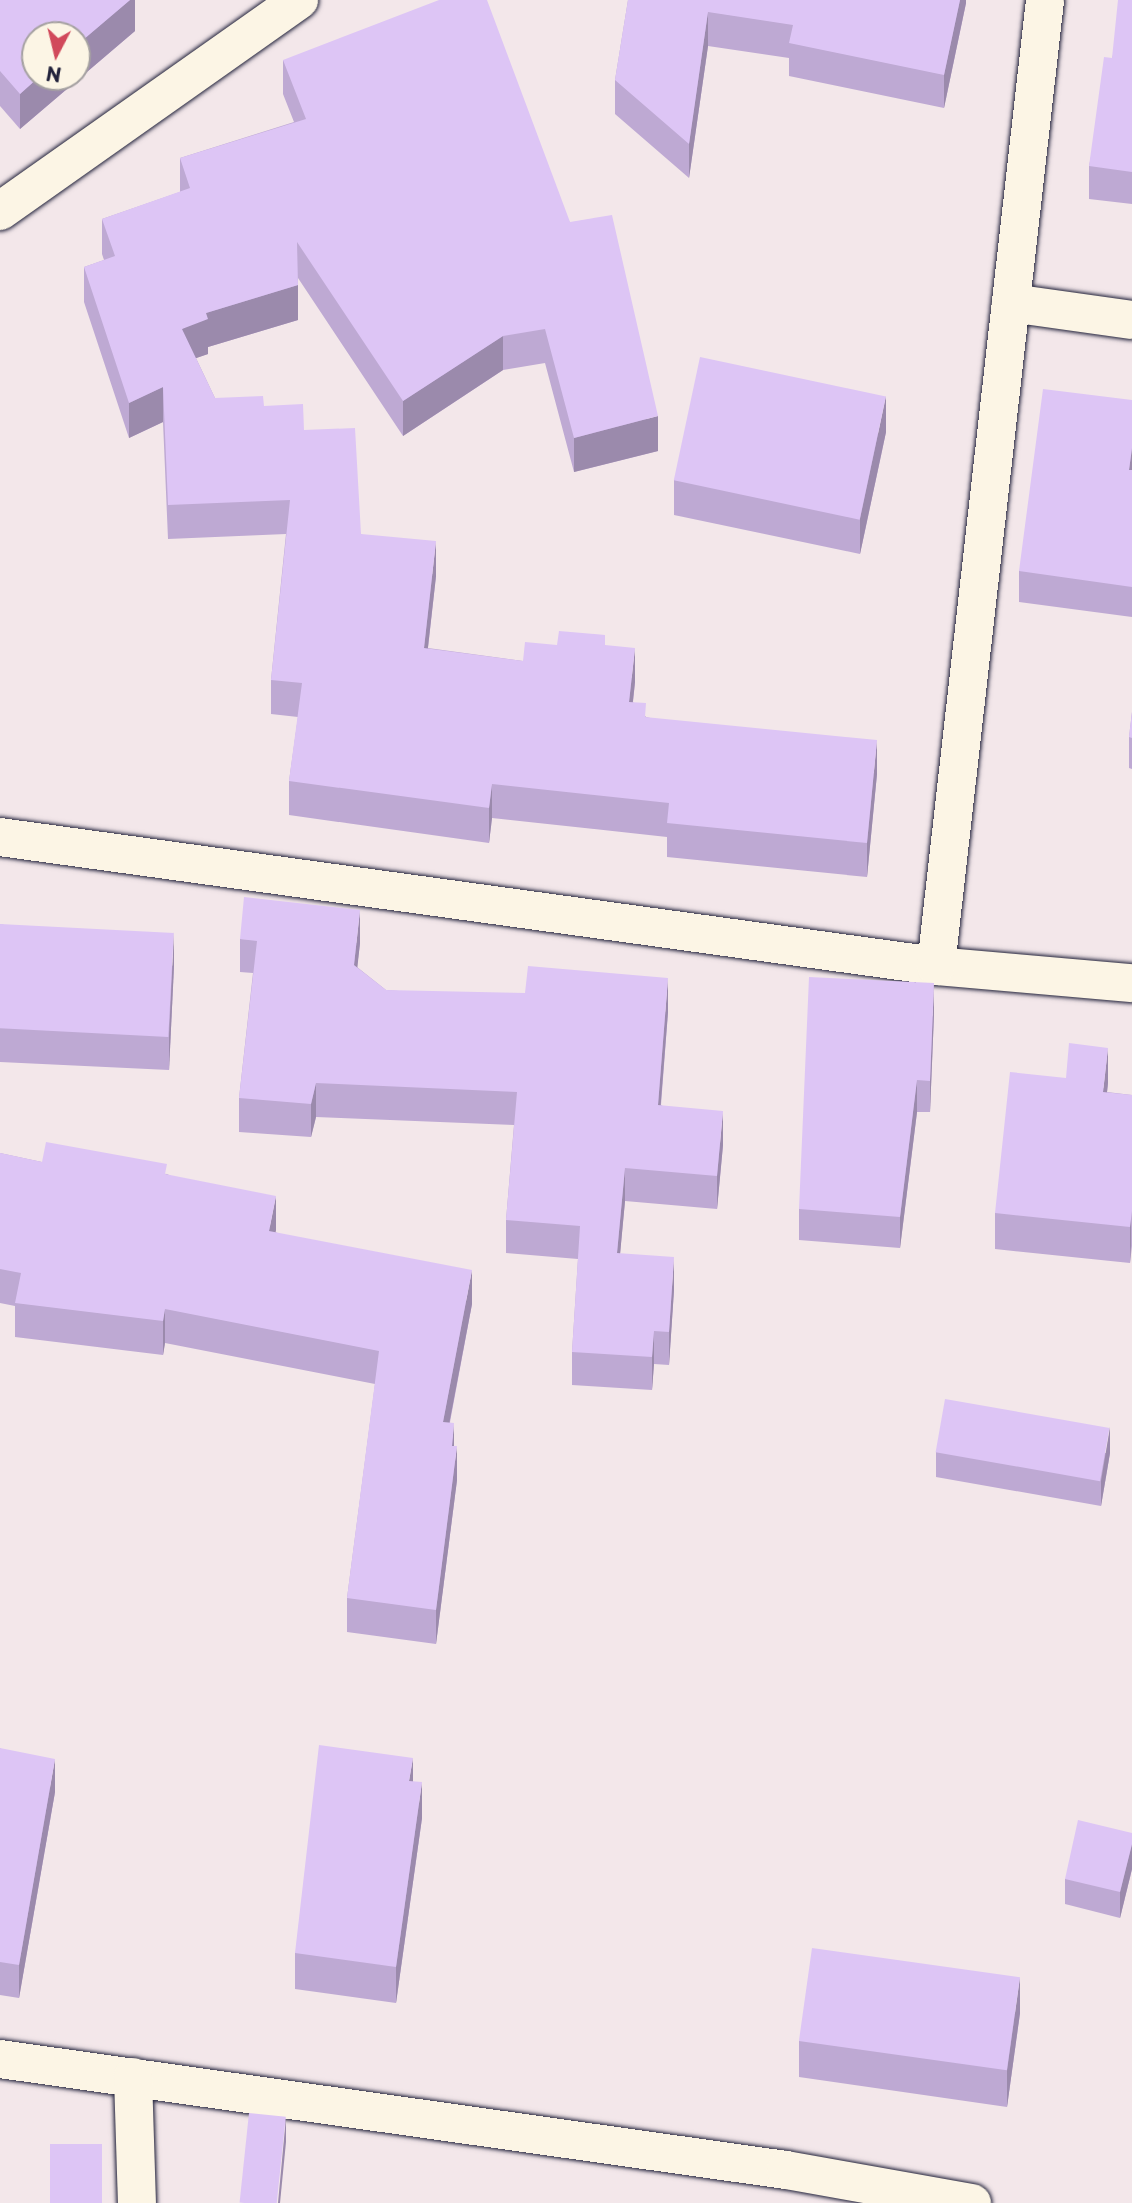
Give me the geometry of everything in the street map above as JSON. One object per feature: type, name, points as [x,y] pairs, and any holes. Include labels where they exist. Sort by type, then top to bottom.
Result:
[{"type":"street","points":[[0,211],[299,0]]},
{"type":"street","points":[[936,966],[1045,0]]},
{"type":"street","points":[[1011,303],[1132,320]]},
{"type":"street","points":[[0,837],[936,966],[1132,983]]},
{"type":"street","points":[[0,2060],[786,2170],[972,2203]]},
{"type":"street","points":[[133,2077],[137,2203]]},
{"type":"building","points":[[0,0],[130,0],[91,33],[91,21],[21,21],[21,91],[23,91],[20,94],[0,71]]},
{"type":"building","points":[[439,0],[487,0],[570,222],[612,215],[658,416],[574,438],[545,329],[503,336],[403,401],[297,242],[298,285],[206,313],[208,319],[182,329],[215,398],[263,396],[264,406],[303,404],[304,430],[355,428],[361,534],[436,541],[424,648],[523,661],[525,642],[557,645],[559,631],[605,635],[605,645],[635,648],[629,702],[646,703],[645,717],[877,740],[867,843],[667,823],[669,803],[492,784],[489,808],[289,781],[302,683],[271,680],[290,500],[168,505],[163,387],[129,403],[84,267],[115,256],[102,219],[190,188],[180,158],[306,119],[283,60]]},
{"type":"building","points":[[628,0],[960,0],[944,75],[789,43],[793,25],[708,12],[689,144],[615,80]]},
{"type":"building","points":[[1118,0],[1132,0],[1132,172],[1089,166],[1104,57],[1112,58]]},
{"type":"building","points":[[700,357],[886,397],[860,520],[674,480]]},
{"type":"building","points":[[1043,389],[1132,400],[1129,470],[1132,470],[1132,587],[1019,571]]},
{"type":"building","points":[[1132,712],[1132,738],[1129,737]]},
{"type":"building","points":[[244,897],[360,910],[354,965],[386,990],[525,993],[528,966],[668,978],[658,1105],[723,1111],[717,1176],[625,1168],[617,1253],[674,1257],[669,1332],[654,1331],[652,1357],[572,1352],[580,1226],[506,1220],[517,1092],[316,1083],[311,1104],[239,1098],[257,941],[240,939]]},
{"type":"building","points":[[0,924],[174,933],[168,1037],[0,1028]]},
{"type":"building","points":[[809,977],[934,983],[930,1081],[917,1080],[900,1217],[799,1209]]},
{"type":"building","points":[[1069,1043],[1108,1048],[1103,1092],[1132,1095],[1130,1227],[995,1213],[1010,1072],[1066,1078]]},
{"type":"building","points":[[46,1142],[167,1164],[165,1174],[276,1196],[269,1231],[472,1270],[443,1422],[454,1423],[452,1446],[457,1446],[436,1610],[347,1598],[379,1351],[165,1309],[163,1321],[15,1303],[21,1273],[0,1269],[0,1153],[42,1162]]},
{"type":"building","points":[[945,1399],[1109,1428],[1100,1481],[936,1452]]},
{"type":"building","points":[[319,1745],[413,1758],[409,1781],[422,1782],[396,1967],[295,1953]]},
{"type":"building","points":[[0,1748],[55,1759],[19,1965],[0,1962]]},
{"type":"building","points":[[1078,1820],[1132,1833],[1132,1844],[1120,1892],[1065,1879]]},
{"type":"building","points":[[812,1948],[1020,1977],[1007,2070],[799,2041]]},
{"type":"building","points":[[249,2113],[286,2117],[277,2203],[240,2203]]},
{"type":"building","points":[[50,2144],[102,2144],[102,2203],[50,2203]]}]
